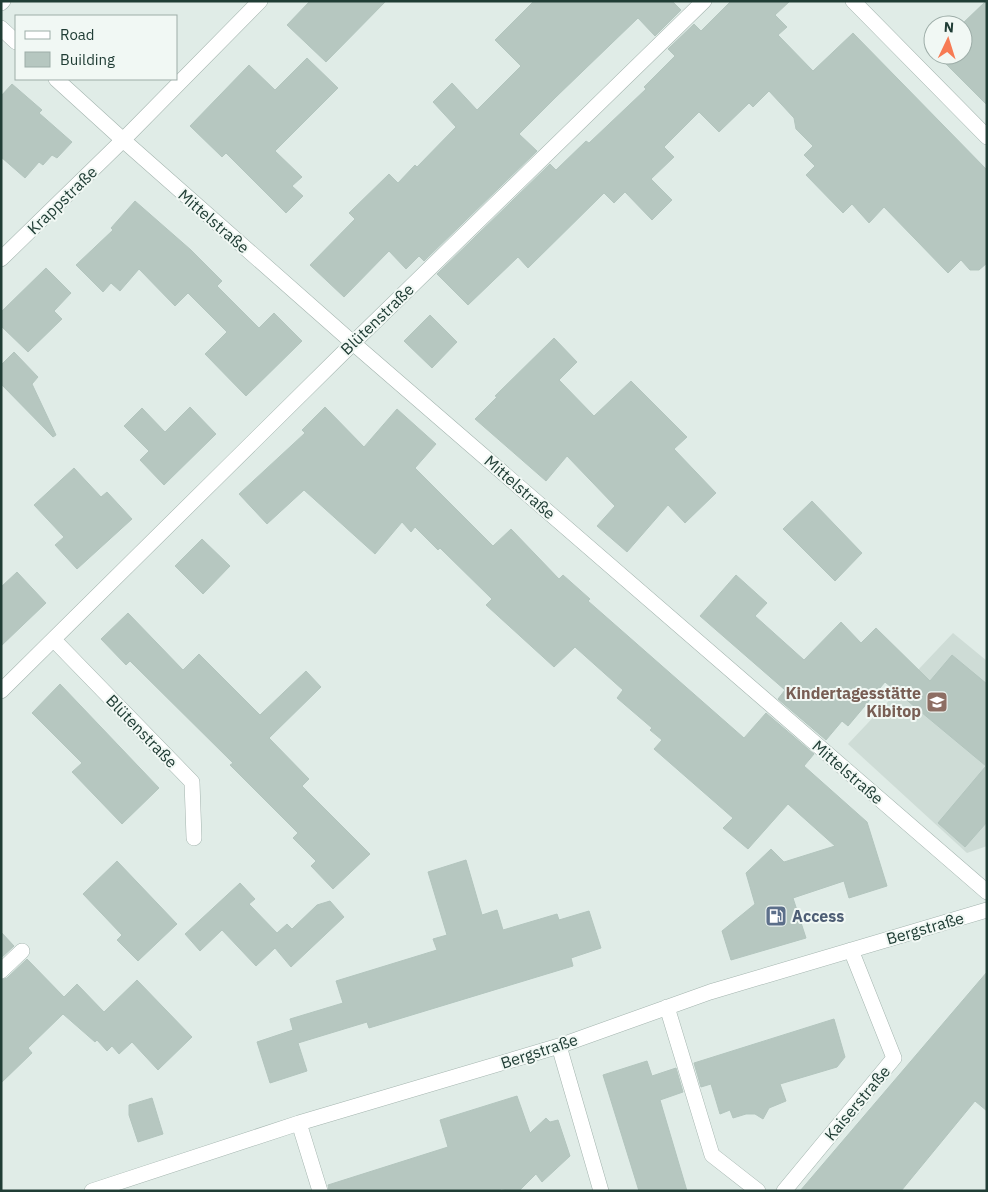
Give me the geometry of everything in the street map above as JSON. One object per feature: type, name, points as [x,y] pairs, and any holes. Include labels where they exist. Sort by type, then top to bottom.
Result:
[{"type":"street","name":"Krappstraße","points":[[1,259],[123,140],[260,1]]},
{"type":"street","name":"Blütenstraße","points":[[1,691],[353,342],[704,1]]},
{"type":"street","points":[[853,1],[987,138]]},
{"type":"street","points":[[1,28],[15,41]]},
{"type":"street","name":"Mittelstraße","points":[[57,80],[353,342],[987,892]]},
{"type":"street","name":"Blütenstraße","points":[[54,640],[192,782],[194,838]]},
{"type":"street","name":"Bergstraße","points":[[92,1191],[300,1123],[559,1046],[710,992],[987,910]]},
{"type":"street","name":"Kaiserstraße","points":[[784,1191],[894,1058],[851,950]]},
{"type":"street","points":[[1,971],[22,951]]},
{"type":"street","points":[[667,1006],[712,1154],[758,1191]]},
{"type":"street","points":[[559,1046],[601,1191]]},
{"type":"street","points":[[300,1123],[320,1191]]},
{"type":"shaded area","name":"Kindertagesstätte Kibitop","points":[[953,633],[987,661],[987,846],[967,853],[848,744]]},
{"type":"building","points":[[310,1],[386,1],[326,62],[287,25]]},
{"type":"building","points":[[534,1],[672,1],[681,10],[655,36],[638,18],[556,97],[519,134],[537,151],[424,261],[419,256],[406,269],[389,251],[344,297],[310,265],[355,219],[349,213],[389,174],[398,183],[415,165],[417,167],[456,127],[433,102],[452,83],[477,110],[521,66],[495,40]]},
{"type":"building","points":[[731,1],[790,1],[775,15],[787,27],[778,35],[813,71],[853,33],[987,170],[987,263],[979,270],[970,270],[961,260],[948,273],[884,207],[869,223],[852,204],[843,213],[806,175],[815,166],[804,155],[813,146],[796,129],[794,118],[769,91],[753,107],[749,103],[719,132],[699,112],[664,147],[674,157],[651,179],[672,200],[652,220],[625,192],[614,203],[604,193],[528,268],[518,257],[468,305],[437,274],[550,164],[556,170],[586,141],[589,143],[646,89],[644,87],[675,56],[668,49],[694,24],[701,31]]},
{"type":"building","points":[[987,1],[987,105],[947,65],[973,65],[973,15],[971,15]]},
{"type":"building","points":[[307,58],[338,88],[275,151],[302,177],[292,186],[303,196],[286,213],[226,153],[222,157],[190,126],[249,65],[275,90]]},
{"type":"building","points":[[12,84],[42,110],[39,113],[72,142],[57,158],[52,155],[43,165],[39,162],[25,178],[1,157],[1,96]]},
{"type":"building","points":[[135,201],[191,250],[222,281],[217,286],[259,328],[274,313],[302,341],[246,396],[205,354],[227,332],[188,293],[175,306],[139,269],[120,291],[111,283],[103,292],[76,265],[113,230],[111,228]]},
{"type":"building","points":[[46,268],[71,293],[54,311],[62,319],[28,352],[1,326],[1,312]]},
{"type":"building","points":[[430,315],[457,342],[432,368],[404,341]]},
{"type":"building","points":[[554,338],[577,362],[559,380],[594,416],[631,381],[687,437],[674,449],[716,493],[685,523],[668,505],[627,552],[597,526],[615,506],[567,456],[546,481],[475,419],[497,397],[495,396]]},
{"type":"building","points":[[14,352],[38,377],[32,384],[56,435],[53,437],[1,384],[1,365]]},
{"type":"building","points":[[190,407],[216,434],[164,485],[140,460],[149,451],[124,426],[142,408],[165,432]]},
{"type":"building","points":[[325,407],[364,447],[397,409],[436,444],[415,468],[493,546],[511,529],[559,579],[563,575],[590,599],[588,601],[744,738],[766,713],[814,754],[804,766],[867,822],[887,886],[849,898],[844,881],[793,898],[806,938],[731,960],[722,931],[755,904],[746,873],[771,849],[784,862],[835,846],[788,804],[748,849],[723,828],[733,818],[654,749],[662,740],[650,730],[652,728],[617,698],[623,690],[575,647],[554,667],[486,605],[492,599],[440,548],[438,550],[415,527],[411,532],[402,522],[375,554],[304,490],[267,524],[239,494],[305,433],[302,430]]},
{"type":"building","points":[[74,468],[101,497],[107,492],[132,519],[77,569],[55,545],[64,537],[34,505]]},
{"type":"building","points":[[812,501],[862,553],[835,581],[783,529]]},
{"type":"building","points":[[202,539],[230,566],[203,594],[175,566]]},
{"type":"building","points":[[17,572],[46,603],[1,646],[1,587]]},
{"type":"building","points":[[736,575],[767,603],[755,616],[804,660],[841,622],[861,643],[876,628],[930,681],[952,655],[987,684],[987,822],[965,847],[938,823],[986,766],[885,682],[848,726],[842,721],[826,740],[778,699],[785,690],[700,616]]},
{"type":"building","points":[[128,613],[183,670],[199,654],[260,715],[306,671],[321,687],[269,738],[309,779],[302,786],[370,854],[333,889],[311,866],[316,861],[293,838],[298,833],[230,765],[233,763],[130,661],[126,665],[101,639]]},
{"type":"building","points":[[60,684],[159,788],[122,824],[72,772],[82,763],[32,713]]},
{"type":"building","points":[[466,860],[482,915],[497,910],[503,930],[557,914],[559,920],[589,911],[601,948],[571,958],[573,966],[369,1028],[367,1022],[298,1043],[307,1071],[270,1083],[257,1042],[293,1030],[290,1019],[343,1003],[336,981],[437,950],[433,939],[447,935],[428,872]]},
{"type":"building","points":[[117,861],[177,924],[138,961],[117,940],[122,935],[83,894]]},
{"type":"building","points":[[240,883],[255,899],[249,904],[277,933],[287,924],[292,929],[317,905],[330,901],[344,917],[291,967],[275,948],[256,966],[222,930],[200,951],[185,934]]},
{"type":"building","points":[[1,932],[14,946],[1,958]]},
{"type":"building","points":[[27,959],[64,997],[77,984],[104,1012],[137,980],[192,1037],[158,1070],[132,1042],[119,1054],[112,1046],[107,1051],[97,1040],[95,1042],[63,1014],[28,1048],[32,1053],[1,1083],[1,980],[7,978]]},
{"type":"building","points":[[987,972],[987,1111],[975,1101],[901,1191],[800,1191]]},
{"type":"building","points":[[834,1019],[845,1057],[837,1067],[780,1084],[786,1101],[769,1108],[763,1119],[755,1114],[746,1114],[733,1118],[730,1110],[720,1114],[711,1084],[701,1087],[694,1063]]},
{"type":"building","points":[[647,1061],[652,1076],[676,1068],[683,1092],[660,1100],[687,1191],[639,1191],[603,1075]]},
{"type":"building","points":[[517,1096],[530,1133],[546,1118],[550,1122],[558,1120],[570,1156],[542,1182],[536,1174],[519,1191],[501,1189],[497,1191],[329,1191],[328,1185],[448,1147],[440,1120]]},
{"type":"building","points":[[152,1098],[163,1134],[138,1142],[129,1115],[129,1105]]},
{"type":"place","name":"Kindertagesstätte Kibitop","points":[[937,702]]},
{"type":"place","name":"Access","points":[[776,916]]}]
